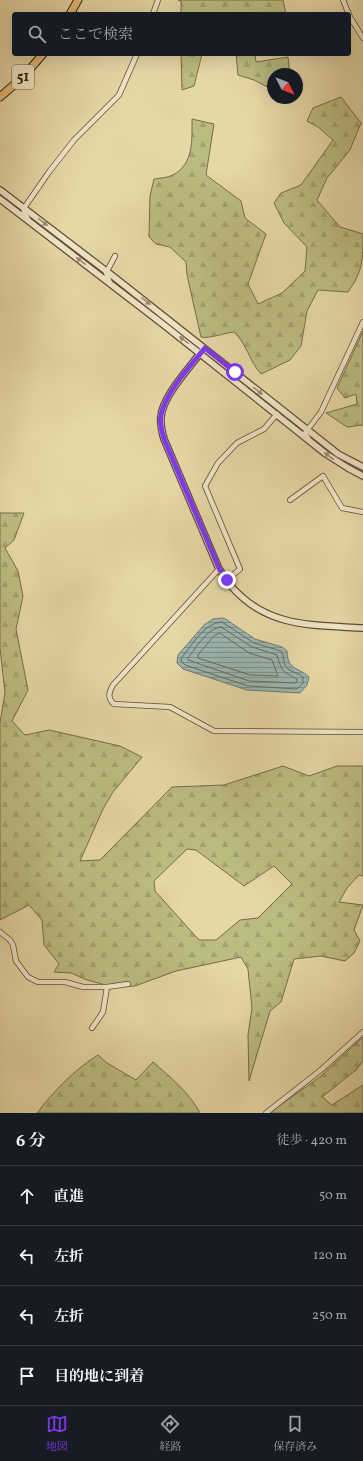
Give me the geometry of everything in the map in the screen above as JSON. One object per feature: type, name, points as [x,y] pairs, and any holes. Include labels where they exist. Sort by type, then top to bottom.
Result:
[{"type":"highway","points":[[71,12],[78,0]]},
{"type":"highway","name":"51","points":[[0,98],[23,77],[41,56]]},
{"type":"street","points":[[154,12],[158,0]]},
{"type":"street","points":[[343,0],[348,12]]},
{"type":"street","points":[[351,19],[363,38]]},
{"type":"street","points":[[29,221],[24,212],[24,208],[74,140],[119,95],[136,56]]},
{"type":"street","points":[[0,190],[107,271],[338,454],[363,467]]},
{"type":"street","points":[[0,199],[201,354],[337,462],[363,476]]},
{"type":"street","points":[[110,283],[106,274],[114,256]]},
{"type":"street","points":[[308,439],[305,433],[321,412],[363,322]]},
{"type":"street","points":[[205,348],[166,400],[161,416],[161,428],[164,439],[219,568],[227,580],[245,600],[260,611],[295,623],[363,628]]},
{"type":"street","points":[[227,580],[240,569],[206,486],[218,463],[236,443],[264,429],[277,414]]},
{"type":"street","points":[[290,500],[323,476],[342,508],[363,512]]},
{"type":"street","points":[[219,568],[113,685],[110,690],[110,701],[114,704],[170,707],[214,731],[363,732]]},
{"type":"street","points":[[0,932],[14,945],[16,961],[28,977],[38,982],[65,982],[83,987],[107,987],[128,984]]},
{"type":"street","points":[[92,1028],[103,1012],[107,987]]},
{"type":"street","points":[[266,1113],[322,1069],[363,1032]]},
{"type":"green space","points":[[178,0],[283,0],[286,12],[181,12],[181,1]]},
{"type":"green space","points":[[181,56],[202,56],[194,86],[182,90]]},
{"type":"green space","points":[[236,56],[255,56],[256,62],[288,57],[289,68],[267,68],[267,87],[254,80],[238,75]]},
{"type":"green space","points":[[341,97],[361,123],[350,150],[327,178],[317,200],[340,227],[363,234],[363,251],[357,278],[348,292],[318,290],[307,311],[301,346],[290,360],[261,374],[242,342],[234,332],[201,337],[187,275],[186,262],[170,247],[156,244],[149,237],[150,196],[154,179],[173,175],[185,164],[192,143],[192,119],[214,124],[206,175],[241,201],[245,218],[266,234],[248,284],[258,304],[282,293],[305,271],[307,247],[284,223],[274,203],[281,193],[301,185],[333,140],[318,127],[307,121],[313,108]]},
{"type":"green space","points":[[363,331],[363,425],[347,427],[326,413],[357,404],[356,394],[345,398],[337,388]]},
{"type":"green space","points":[[0,513],[24,513],[14,540],[5,548],[18,571],[23,596],[16,629],[28,690],[12,721],[25,735],[49,730],[120,746],[142,757],[113,792],[103,809],[80,861],[100,860],[172,787],[224,785],[283,766],[309,776],[337,766],[363,766],[363,876],[359,875],[347,888],[339,902],[363,905],[354,930],[360,941],[354,953],[345,961],[321,956],[294,959],[281,1002],[270,1011],[249,1081],[248,1035],[252,1008],[248,969],[241,957],[176,971],[135,986],[113,987],[87,980],[71,973],[54,972],[59,964],[44,945],[42,920],[29,905],[0,920],[0,723],[5,693],[0,648]],"holes":[[[187,849],[196,850],[244,886],[274,866],[292,884],[258,918],[240,920],[216,940],[199,940],[155,891],[154,881]]]},
{"type":"green space","points":[[363,1037],[363,1061],[356,1070],[322,1097],[332,1105],[363,1085],[363,1113],[269,1113],[320,1077]]},
{"type":"green space","points":[[98,1055],[107,1063],[136,1080],[153,1062],[185,1092],[196,1105],[200,1113],[37,1113],[65,1081]]},
{"type":"water","points":[[224,618],[255,639],[282,647],[287,651],[291,665],[309,677],[307,685],[300,693],[247,690],[183,669],[177,663],[178,655],[204,625],[213,619]]},
{"type":"route","points":[[227,580],[219,568],[164,439],[161,428],[161,416],[163,405],[168,395],[205,348],[235,372]]}]
